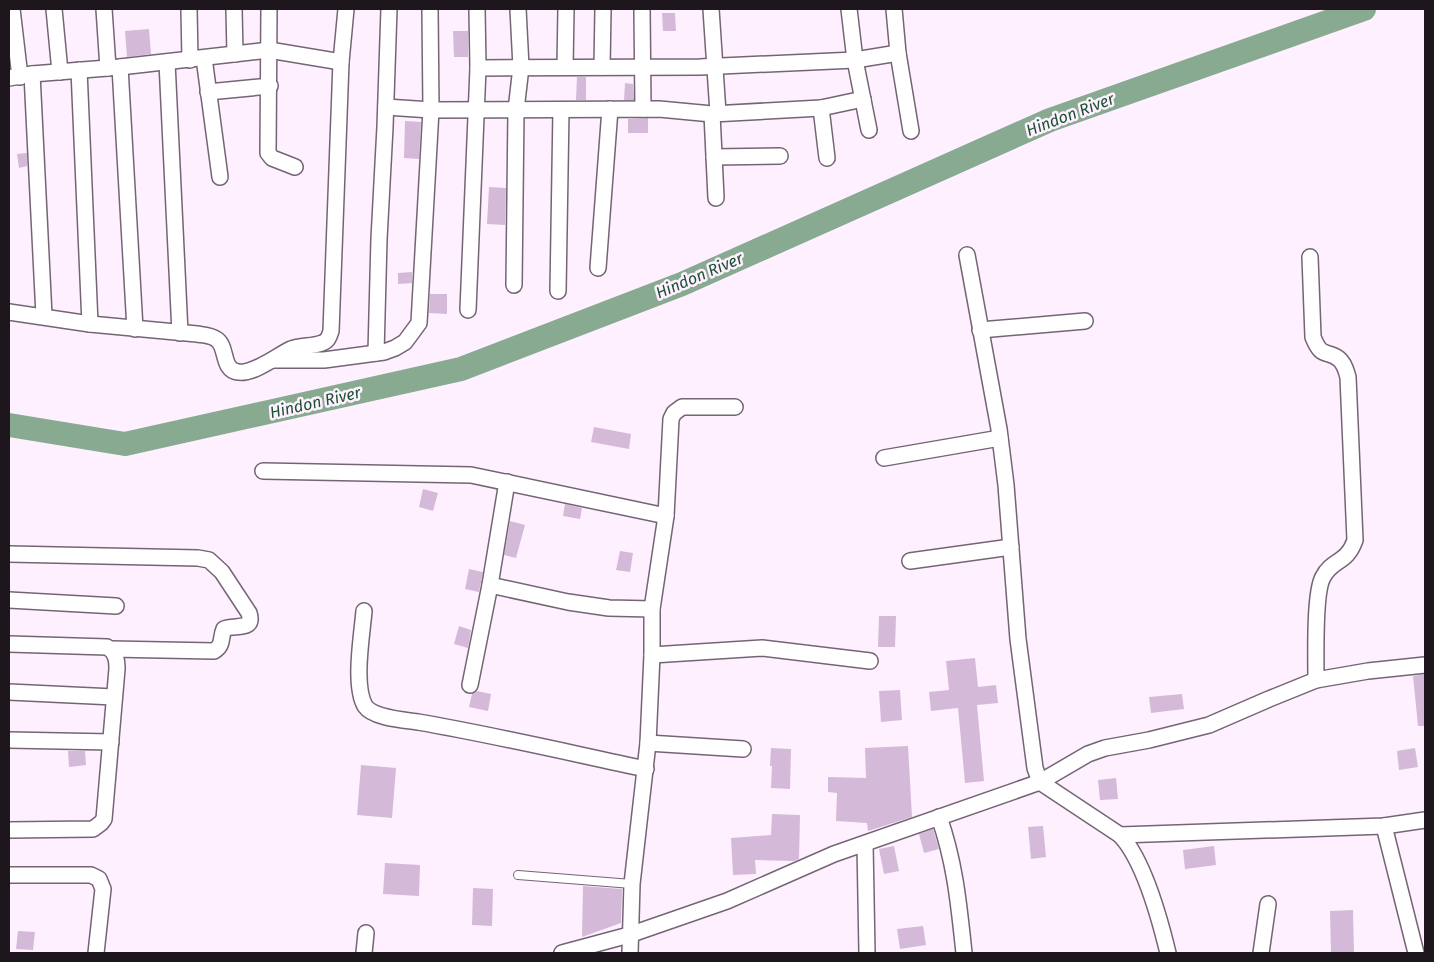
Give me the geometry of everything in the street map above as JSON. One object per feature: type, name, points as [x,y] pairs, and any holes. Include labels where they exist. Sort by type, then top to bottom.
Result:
[{"type":"street","points":[[12,9],[44,316]]},
{"type":"street","points":[[54,9],[60,72]]},
{"type":"street","points":[[104,9],[114,68],[135,329]]},
{"type":"street","points":[[189,9],[197,59],[208,92],[220,178]]},
{"type":"street","points":[[234,9],[235,54]]},
{"type":"street","points":[[269,9],[270,86],[268,153],[272,158],[295,167]]},
{"type":"street","points":[[9,312],[90,324],[214,337],[222,346],[230,369],[238,372],[247,372],[299,347],[323,343],[329,338],[331,331],[341,62],[346,9]]},
{"type":"street","points":[[376,353],[389,9]]},
{"type":"street","points":[[270,360],[324,360],[376,353],[395,348],[405,342],[419,323],[431,110],[430,9]]},
{"type":"street","points":[[468,310],[478,68],[477,9]]},
{"type":"street","points":[[514,285],[516,110],[521,67],[518,9]]},
{"type":"street","points":[[565,67],[566,9]]},
{"type":"street","points":[[602,67],[603,9]]},
{"type":"street","points":[[642,9],[643,109]]},
{"type":"street","points":[[711,9],[715,66],[714,157],[716,198]]},
{"type":"street","points":[[849,9],[855,60],[869,130]]},
{"type":"street","points":[[894,9],[898,53],[911,131]]},
{"type":"street","points":[[20,76],[114,68],[269,50],[341,62]]},
{"type":"street","points":[[478,68],[715,66],[855,60],[898,53]]},
{"type":"street","points":[[167,62],[180,333]]},
{"type":"street","points":[[79,70],[90,324]]},
{"type":"street","points":[[208,92],[270,86]]},
{"type":"street","points":[[386,107],[431,110],[643,109],[715,113],[821,108],[863,99]]},
{"type":"street","points":[[821,108],[827,158]]},
{"type":"street","points":[[598,268],[610,109]]},
{"type":"street","points":[[558,291],[562,110]]},
{"type":"street","points":[[714,157],[780,156]]},
{"type":"street","points":[[967,255],[1000,438],[1018,639],[1035,768],[1040,782],[1120,835],[1129,846],[1141,869],[1158,914],[1168,953]]},
{"type":"street","points":[[1310,256],[1313,337],[1316,346],[1323,353],[1339,358],[1345,367],[1348,378],[1354,540],[1352,550],[1345,558],[1329,568],[1322,577],[1318,593],[1316,680]]},
{"type":"street","points":[[980,330],[1086,321]]},
{"type":"street","points":[[630,953],[629,935],[632,884],[648,743],[652,609],[666,516],[672,419],[674,413],[682,407],[735,407]]},
{"type":"street","points":[[884,458],[1000,438]]},
{"type":"street","points":[[263,470],[471,475],[666,516]]},
{"type":"street","points":[[470,685],[490,585],[507,482]]},
{"type":"street","points":[[910,561],[1011,547]]},
{"type":"street","points":[[9,554],[198,558],[209,560],[222,572],[251,619],[249,624],[244,627],[233,626],[224,628],[219,648],[214,651],[111,649],[102,646],[9,644]]},
{"type":"street","points":[[490,585],[568,602],[609,608],[652,609]]},
{"type":"street","points":[[9,600],[116,606]]},
{"type":"street","points":[[364,612],[359,674],[360,690],[364,705],[370,712],[381,716],[436,725],[646,769]]},
{"type":"street","points":[[652,656],[762,648],[870,661]]},
{"type":"street","points":[[9,830],[80,830],[93,829],[101,823],[105,813],[114,697],[116,659],[111,649]]},
{"type":"street","points":[[562,953],[629,935],[727,901],[834,854],[1040,782],[1088,754],[1105,748],[1149,740],[1209,725],[1269,698],[1316,680],[1368,671],[1425,665]]},
{"type":"street","points":[[9,692],[114,697]]},
{"type":"street","points":[[9,740],[111,742]]},
{"type":"street","points":[[648,743],[743,749]]},
{"type":"street","points":[[939,816],[949,845],[957,886],[964,953]]},
{"type":"street","points":[[1120,835],[1384,826],[1425,820]]},
{"type":"street","points":[[1384,826],[1416,953]]},
{"type":"street","points":[[865,844],[867,953]]},
{"type":"street","points":[[9,875],[91,875],[99,879],[103,889],[96,953]]},
{"type":"street","points":[[1261,953],[1268,904]]},
{"type":"street","points":[[364,953],[366,933]]},
{"type":"lane","points":[[518,875],[632,884]]},
{"type":"building","points":[[662,13],[675,13],[676,31],[663,31]]},
{"type":"building","points":[[149,29],[151,54],[127,57],[125,31]]},
{"type":"building","points":[[453,31],[468,31],[468,57],[454,57]]},
{"type":"building","points":[[577,77],[586,77],[586,100],[576,100]]},
{"type":"building","points":[[625,83],[633,84],[634,100],[624,100]]},
{"type":"building","points":[[648,118],[648,133],[628,133],[628,119]]},
{"type":"building","points":[[405,121],[421,122],[419,159],[404,158]]},
{"type":"building","points":[[27,153],[27,166],[19,168],[17,154]]},
{"type":"building","points":[[489,187],[506,188],[505,225],[487,224]]},
{"type":"building","points":[[412,272],[412,283],[398,284],[398,273]]},
{"type":"building","points":[[430,294],[447,294],[447,314],[429,313]]},
{"type":"building","points":[[594,427],[631,434],[629,449],[591,442]]},
{"type":"building","points":[[423,489],[438,493],[433,511],[419,507]]},
{"type":"building","points":[[565,504],[582,508],[580,519],[563,516]]},
{"type":"building","points":[[510,521],[525,525],[516,558],[504,555]]},
{"type":"building","points":[[620,551],[633,553],[630,572],[616,570]]},
{"type":"building","points":[[469,569],[483,572],[479,592],[465,589]]},
{"type":"building","points":[[879,616],[896,616],[895,647],[878,647]]},
{"type":"building","points":[[459,626],[471,630],[468,648],[454,644]]},
{"type":"building","points":[[975,658],[978,687],[996,685],[998,703],[977,705],[984,781],[965,783],[958,708],[931,711],[929,692],[949,690],[946,661]]},
{"type":"building","points":[[1425,674],[1425,726],[1418,726],[1413,676]]},
{"type":"building","points":[[900,690],[902,720],[881,722],[879,691]]},
{"type":"building","points":[[477,691],[491,694],[488,711],[469,707],[472,694]]},
{"type":"building","points":[[1182,694],[1184,709],[1151,713],[1149,697]]},
{"type":"building","points":[[908,746],[912,817],[868,831],[867,823],[836,821],[837,793],[828,792],[828,777],[866,778],[865,748]]},
{"type":"building","points":[[771,748],[791,749],[790,789],[771,788]]},
{"type":"building","points":[[1415,748],[1418,767],[1399,770],[1397,751]]},
{"type":"building","points":[[68,751],[85,751],[86,765],[69,767]]},
{"type":"building","points":[[361,765],[396,768],[392,818],[357,815]]},
{"type":"building","points":[[1116,778],[1118,799],[1100,800],[1098,780]]},
{"type":"building","points":[[772,814],[800,815],[799,859],[794,861],[755,860],[756,874],[733,875],[731,838],[771,835]]},
{"type":"building","points":[[1043,826],[1046,857],[1031,859],[1028,827]]},
{"type":"building","points":[[933,829],[939,849],[924,853],[919,834]]},
{"type":"building","points":[[894,846],[899,871],[884,874],[879,849]]},
{"type":"building","points":[[1214,846],[1216,865],[1185,869],[1183,850]]},
{"type":"building","points":[[385,863],[420,865],[419,896],[383,894]]},
{"type":"building","points":[[583,886],[622,889],[621,923],[582,937]]},
{"type":"building","points":[[473,888],[493,889],[492,926],[472,925]]},
{"type":"building","points":[[1353,910],[1354,953],[1331,953],[1330,911]]},
{"type":"building","points":[[923,926],[926,945],[900,949],[897,929]]},
{"type":"building","points":[[18,931],[35,932],[33,950],[16,949]]},
{"type":"waterway","name":"Hindon River","points":[[9,425],[125,444],[461,369],[682,284],[1050,120],[1364,9]]}]
